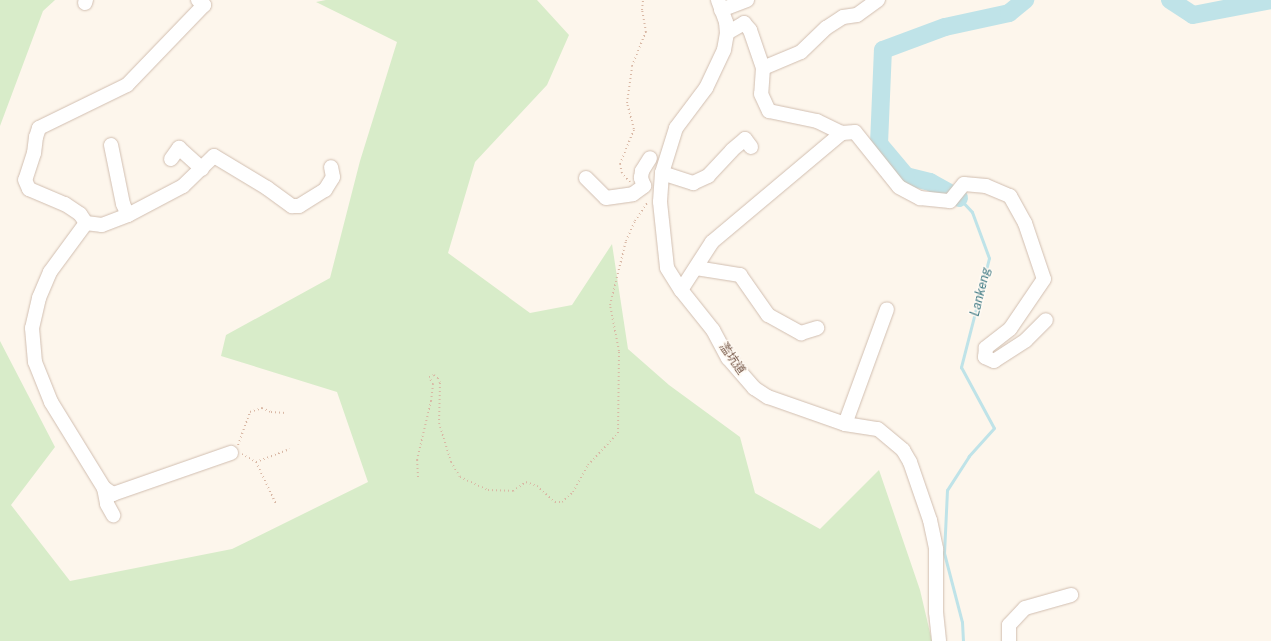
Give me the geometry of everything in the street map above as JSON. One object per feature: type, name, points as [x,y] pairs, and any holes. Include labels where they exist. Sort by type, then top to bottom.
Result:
[{"type":"street","points":[[198,0],[204,5],[127,85],[39,128],[34,153],[25,180],[29,189],[65,204],[80,214],[86,223],[102,225],[128,215],[183,186],[214,156],[267,188],[292,206],[299,206],[325,190],[333,177],[331,167]]},
{"type":"street","points":[[720,5],[747,0]]},
{"type":"street","points":[[763,68],[801,52],[826,28],[843,17],[857,15],[878,0]]},
{"type":"street","name":"濫坑道","points":[[720,5],[726,22],[727,33],[724,50],[706,88],[676,128],[662,172],[660,202],[667,268],[681,290],[713,330],[728,358],[754,388],[768,397],[845,424],[878,430],[903,450],[910,462],[930,520],[936,550],[936,612],[939,641]]},
{"type":"street","points":[[727,33],[744,23],[750,30],[763,68],[761,94],[769,111],[817,121],[842,133],[855,132],[899,187],[920,198],[950,201],[964,184],[986,186],[1010,196],[1025,223],[1044,280],[1010,329],[986,348],[985,357],[994,361],[1026,340],[1046,320]]},
{"type":"street","points":[[681,290],[712,242],[842,133]]},
{"type":"street","points":[[662,172],[693,183],[708,176],[732,150],[745,139],[751,147]]},
{"type":"street","points":[[111,145],[123,204],[128,215]]},
{"type":"street","points":[[171,159],[179,148],[202,169]]},
{"type":"street","points":[[586,178],[606,198],[633,194],[644,186],[641,178],[642,171],[650,158]]},
{"type":"street","points":[[86,223],[50,272],[39,298],[32,328],[35,362],[51,402],[104,488],[107,504],[113,515]]},
{"type":"street","points":[[696,268],[740,275],[768,315],[801,333],[817,328]]},
{"type":"street","points":[[845,424],[887,309]]},
{"type":"street","points":[[104,488],[113,494],[231,453]]},
{"type":"street","points":[[1009,641],[1009,625],[1025,608],[1071,595]]},
{"type":"path","points":[[418,477],[417,460],[431,401],[433,384],[429,377],[434,375],[438,378],[440,383],[439,422],[451,462],[460,477],[488,490],[513,491],[526,482],[537,486],[555,502],[562,502],[573,492],[588,465],[618,433],[619,351],[610,305],[626,241],[635,222],[647,204],[644,186],[634,186],[626,179],[622,173],[620,164],[634,129],[627,103],[627,97],[632,66],[646,32],[642,10],[643,0]]},
{"type":"path","points":[[276,504],[256,462],[236,450],[250,412],[262,408],[271,412],[286,413]]},
{"type":"path","points":[[256,462],[290,449]]},
{"type":"green space","points":[[0,0],[55,0],[43,11],[0,126]]},
{"type":"green space","points":[[326,0],[537,0],[569,35],[547,85],[475,162],[448,253],[530,313],[572,305],[612,244],[628,349],[669,385],[740,437],[755,493],[820,529],[879,470],[920,590],[932,641],[0,641],[0,341],[55,447],[11,505],[70,581],[232,549],[368,482],[337,392],[221,356],[226,335],[330,278],[360,161],[397,42],[316,2]]},
{"type":"waterway","name":"Lankeng","points":[[959,198],[930,182],[906,176],[879,144],[883,50],[945,27],[1009,13],[1025,0]]},
{"type":"waterway","points":[[1170,0],[1193,15],[1271,0]]},
{"type":"waterway","name":"Lankeng","points":[[959,198],[972,212],[989,258],[961,367],[994,428],[969,456],[947,490],[944,553],[962,622],[963,641]]}]
